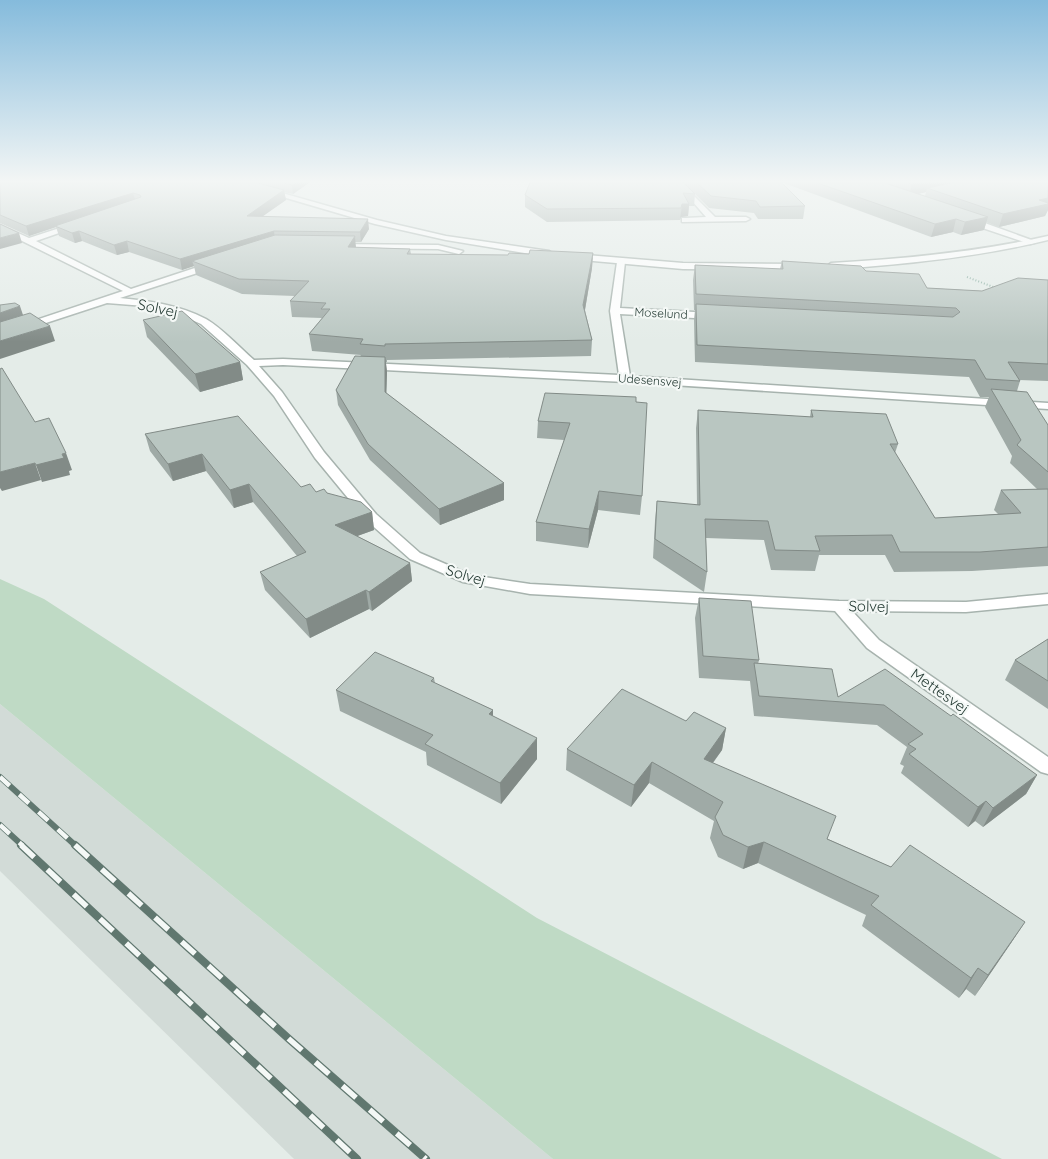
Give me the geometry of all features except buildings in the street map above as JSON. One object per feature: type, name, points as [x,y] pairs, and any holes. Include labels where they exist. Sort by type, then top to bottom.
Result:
[{"type":"street","points":[[15,234],[129,291]]},
{"type":"street","points":[[29,241],[50,234]]},
{"type":"street","points":[[429,234],[524,252],[621,262],[683,266],[816,267],[983,252],[1048,238]]},
{"type":"street","points":[[1010,234],[1033,242]]},
{"type":"street","points":[[324,246],[438,247],[459,251]]},
{"type":"street","points":[[106,300],[221,262]]},
{"type":"street","name":"Moselund","points":[[621,262],[615,311],[625,378]]},
{"type":"street","name":"Solvej","points":[[0,335],[106,300],[177,310],[204,322],[251,363],[278,394],[319,455],[371,517],[415,556],[468,579],[530,589],[840,606],[966,607],[1048,599]]},
{"type":"street","name":"Moselund","points":[[615,311],[722,316]]},
{"type":"street","name":"Udesensvej","points":[[251,363],[283,362],[625,378],[1048,406]]},
{"type":"street","name":"Mettesvej","points":[[840,606],[873,644],[1048,767]]},
{"type":"path","points":[[967,277],[1003,291]]},
{"type":"shaded area","points":[[0,704],[553,1159],[294,1159],[0,871]]},
{"type":"green space","points":[[0,579],[44,599],[537,918],[1002,1159],[553,1159],[0,704]]},
{"type":"railway","points":[[0,777],[76,846]]},
{"type":"railway","points":[[0,825],[23,846]]},
{"type":"railway","points":[[21,845],[357,1159]]},
{"type":"railway","points":[[75,845],[289,1039],[426,1159]]}]
